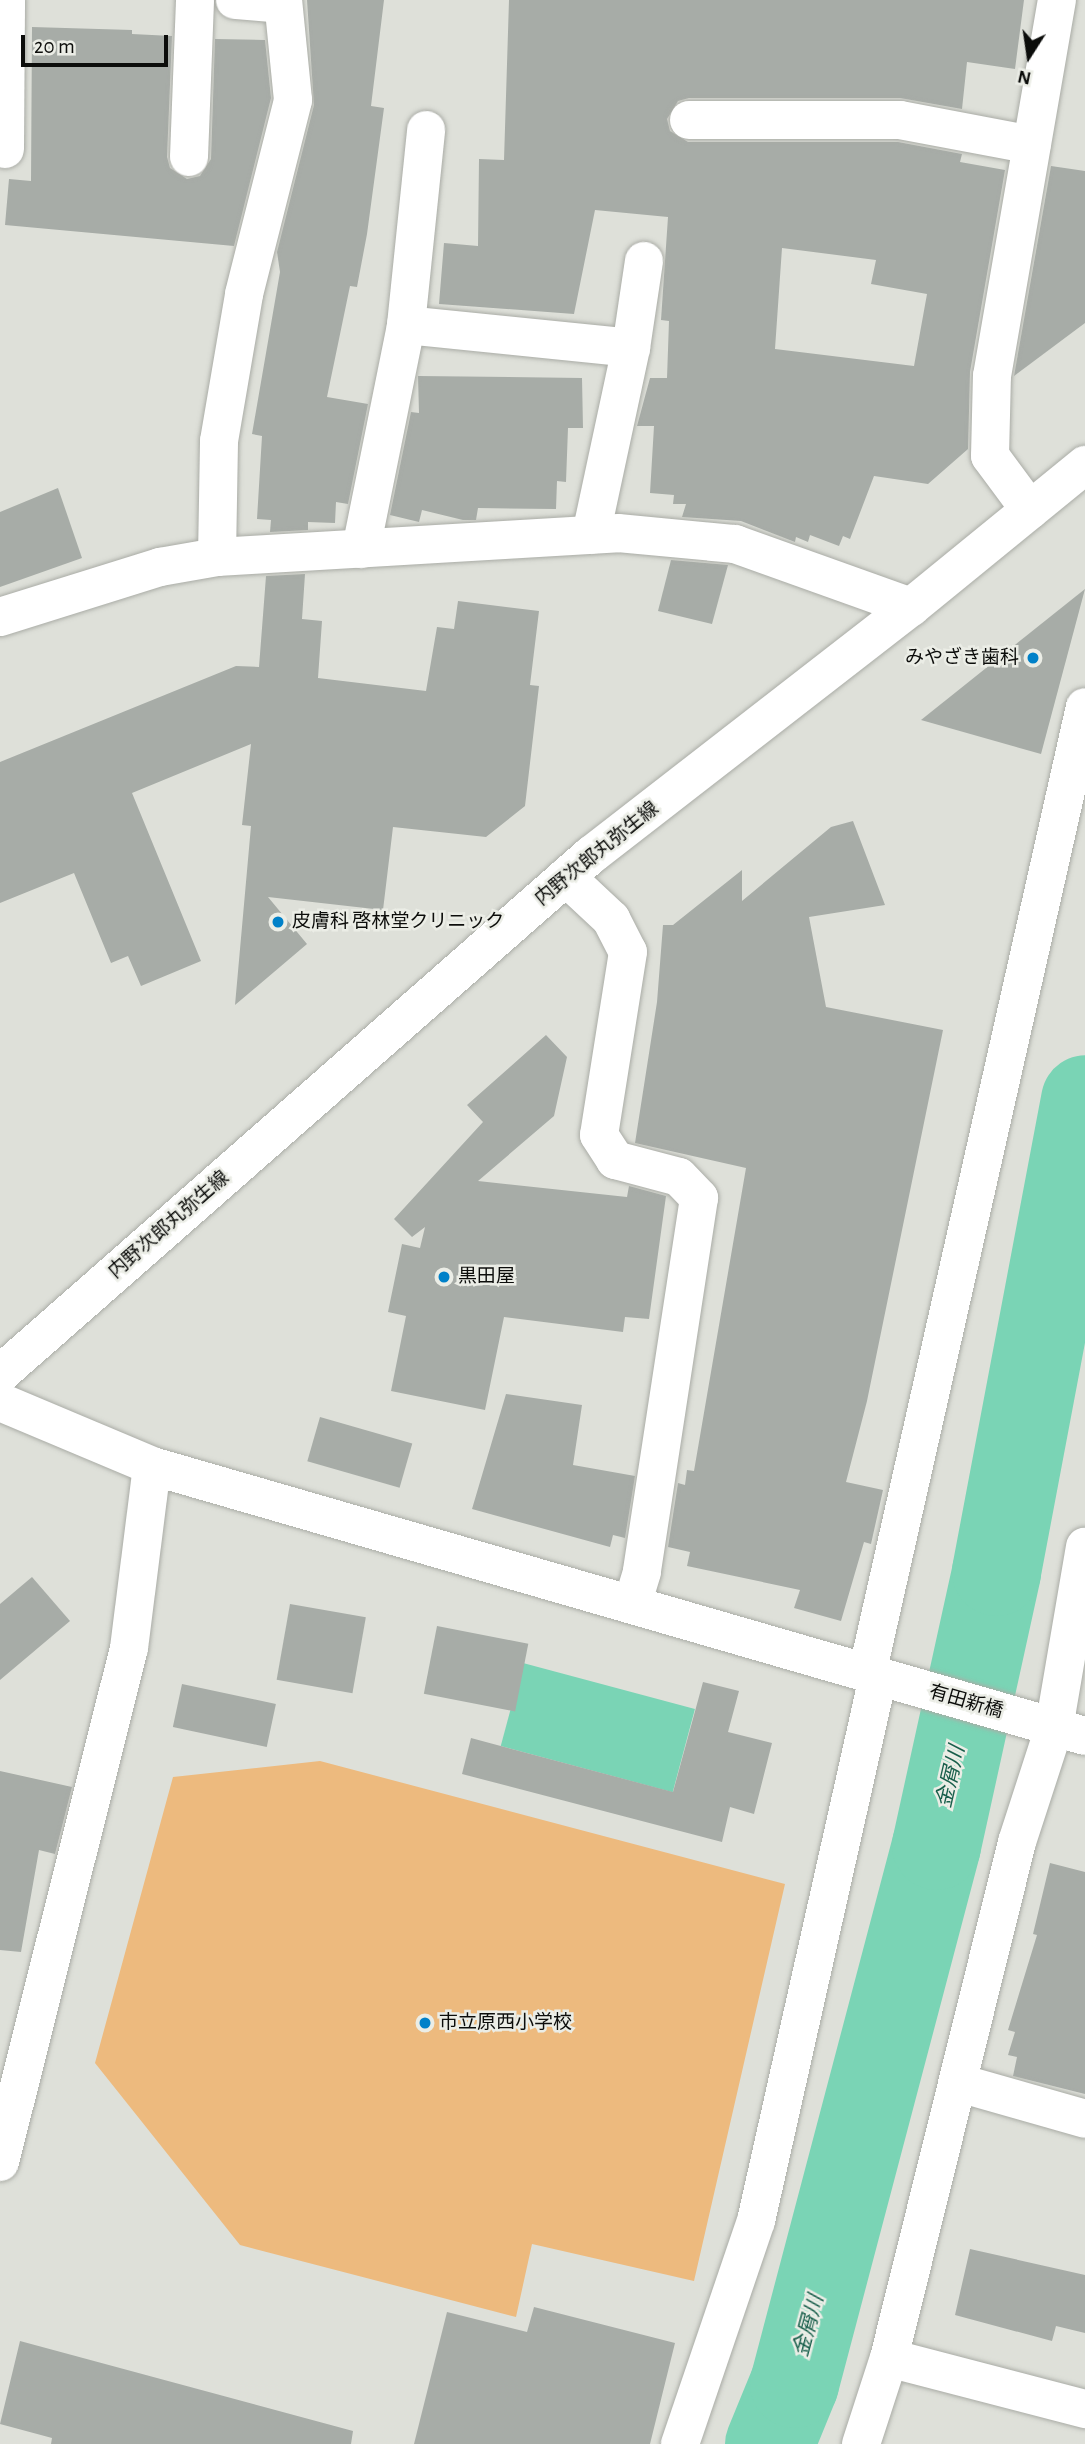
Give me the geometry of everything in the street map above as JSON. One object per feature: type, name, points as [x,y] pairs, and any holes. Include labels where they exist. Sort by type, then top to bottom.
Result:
[{"type":"street","points":[[5,149],[6,0]]},
{"type":"street","points":[[189,157],[195,0]]},
{"type":"street","points":[[217,557],[219,441],[244,294],[293,100],[283,2],[235,0]]},
{"type":"street","points":[[1030,510],[989,456],[992,376],[1057,0]]},
{"type":"street","points":[[689,120],[900,120],[1032,145]]},
{"type":"street","points":[[361,549],[406,325],[426,130]]},
{"type":"street","points":[[592,535],[631,348],[644,261]]},
{"type":"street","points":[[406,325],[631,348]]},
{"type":"street","name":"内野次郎丸弥生線","points":[[0,1374],[566,877],[911,607],[1030,510],[1082,472]]},
{"type":"street","points":[[0,617],[160,567],[217,557],[592,535],[735,544],[911,607]]},
{"type":"street","points":[[680,2444],[756,2221],[1085,707]]},
{"type":"street","points":[[566,877],[611,919],[628,952],[599,1135],[615,1160],[679,1177],[699,1198],[642,1572],[632,1605]]},
{"type":"street","name":"有田新橋","points":[[0,1402],[152,1466],[1070,1732]]},
{"type":"street","points":[[0,2162],[129,1648],[152,1466]]},
{"type":"street","points":[[861,2444],[889,2358],[1017,1842],[1070,1732],[1085,1547]]},
{"type":"street","points":[[959,2083],[1085,2119]]},
{"type":"street","points":[[889,2358],[1085,2409]]},
{"type":"shaded area","points":[[523,1663],[695,1709],[673,1792],[501,1746]]},
{"type":"shaded area","points":[[320,1761],[785,1884],[694,2281],[532,2244],[516,2317],[240,2245],[95,2063],[173,1777]]},
{"type":"building","points":[[307,0],[384,0],[371,106],[384,108],[367,234],[357,287],[350,286],[327,397],[368,404],[348,504],[336,502],[335,523],[308,522],[308,530],[270,532],[271,520],[257,519],[262,436],[252,434],[280,272],[277,252],[314,105]]},
{"type":"building","points":[[509,0],[1024,0],[1015,69],[967,62],[962,109],[900,98],[689,98],[678,101],[667,119],[670,131],[688,142],[898,142],[962,154],[960,162],[1005,170],[970,372],[968,449],[928,484],[874,476],[850,539],[843,536],[839,546],[810,535],[808,542],[796,537],[795,542],[741,521],[682,517],[686,504],[673,504],[674,495],[650,493],[654,426],[637,426],[650,378],[667,378],[669,321],[661,320],[668,217],[595,210],[574,314],[439,304],[444,243],[478,246],[479,159],[504,160]],"holes":[[[782,248],[876,260],[871,284],[927,294],[914,366],[775,349]]]},
{"type":"building","points":[[32,27],[132,30],[132,34],[172,36],[167,157],[170,168],[187,179],[200,176],[211,159],[215,39],[265,40],[271,98],[234,246],[5,225],[9,179],[31,181]]},
{"type":"building","points":[[1051,166],[1085,171],[1085,323],[1014,376]]},
{"type":"building","points":[[418,376],[582,378],[583,428],[568,428],[566,482],[557,481],[556,509],[478,508],[476,520],[463,520],[422,510],[419,522],[390,515],[411,412],[419,413]]},
{"type":"building","points":[[58,488],[82,558],[0,587],[0,512]]},
{"type":"building","points":[[671,560],[728,565],[712,624],[658,611]]},
{"type":"building","points":[[305,574],[302,619],[322,621],[318,678],[426,691],[437,627],[454,629],[458,601],[539,611],[530,685],[539,686],[525,806],[486,837],[393,827],[383,910],[268,897],[307,944],[235,1005],[251,826],[242,825],[251,744],[132,793],[201,961],[141,986],[128,956],[111,963],[74,873],[0,903],[0,762],[236,666],[259,667],[266,576]]},
{"type":"building","name":"みやざき歯科","points":[[1085,589],[1041,754],[921,720]]},
{"type":"building","points":[[853,821],[885,905],[809,917],[826,1007],[943,1030],[867,1401],[846,1482],[883,1490],[871,1544],[864,1542],[841,1621],[794,1608],[800,1590],[687,1566],[690,1552],[668,1547],[678,1483],[685,1485],[687,1470],[694,1471],[746,1168],[635,1143],[657,1002],[663,925],[673,925],[742,870],[742,901],[831,827]]},
{"type":"building","points":[[546,1035],[567,1057],[554,1116],[478,1181],[627,1197],[629,1186],[666,1196],[649,1319],[625,1317],[623,1332],[504,1317],[485,1410],[391,1391],[406,1316],[388,1312],[402,1244],[420,1248],[425,1227],[412,1237],[394,1219],[483,1122],[467,1105]]},
{"type":"building","points":[[506,1394],[582,1405],[573,1465],[635,1476],[625,1538],[613,1535],[610,1547],[472,1509]]},
{"type":"building","points":[[320,1417],[412,1443],[400,1488],[307,1461]]},
{"type":"building","points":[[32,1577],[70,1621],[0,1680],[0,1604]]},
{"type":"building","points":[[290,1604],[366,1617],[352,1693],[277,1680]]},
{"type":"building","points":[[437,1626],[528,1644],[515,1711],[424,1694]]},
{"type":"building","points":[[703,1682],[739,1691],[728,1732],[772,1743],[754,1814],[730,1807],[722,1842],[462,1774],[471,1738],[673,1792]]},
{"type":"building","points":[[182,1684],[276,1704],[267,1747],[173,1727]]},
{"type":"building","points":[[0,1771],[72,1787],[55,1854],[39,1850],[21,1952],[0,1950]]},
{"type":"building","points":[[1050,1863],[1085,1872],[1085,2094],[1013,2076],[1017,2057],[1008,2055],[1015,2032],[1008,2030],[1037,1935],[1033,1934]]},
{"type":"building","points":[[970,2249],[1085,2275],[1085,2333],[1056,2326],[1052,2341],[955,2315]]},
{"type":"building","points":[[534,2307],[675,2343],[650,2444],[414,2444],[447,2312],[527,2332]]},
{"type":"building","points":[[20,2341],[353,2431],[351,2444],[51,2444],[52,2438],[0,2424]]},
{"type":"waterway","name":"金屑川","points":[[769,2444],[794,2383],[936,1845],[996,1571],[1085,1099]]},
{"type":"place","name":"みやざき歯科","points":[[1033,658]]},
{"type":"place","name":"皮膚科 啓林堂クリニック","points":[[278,922]]},
{"type":"place","name":"黒田屋","points":[[444,1277]]},
{"type":"place","name":"市立原西小学校","points":[[425,2023]]}]
